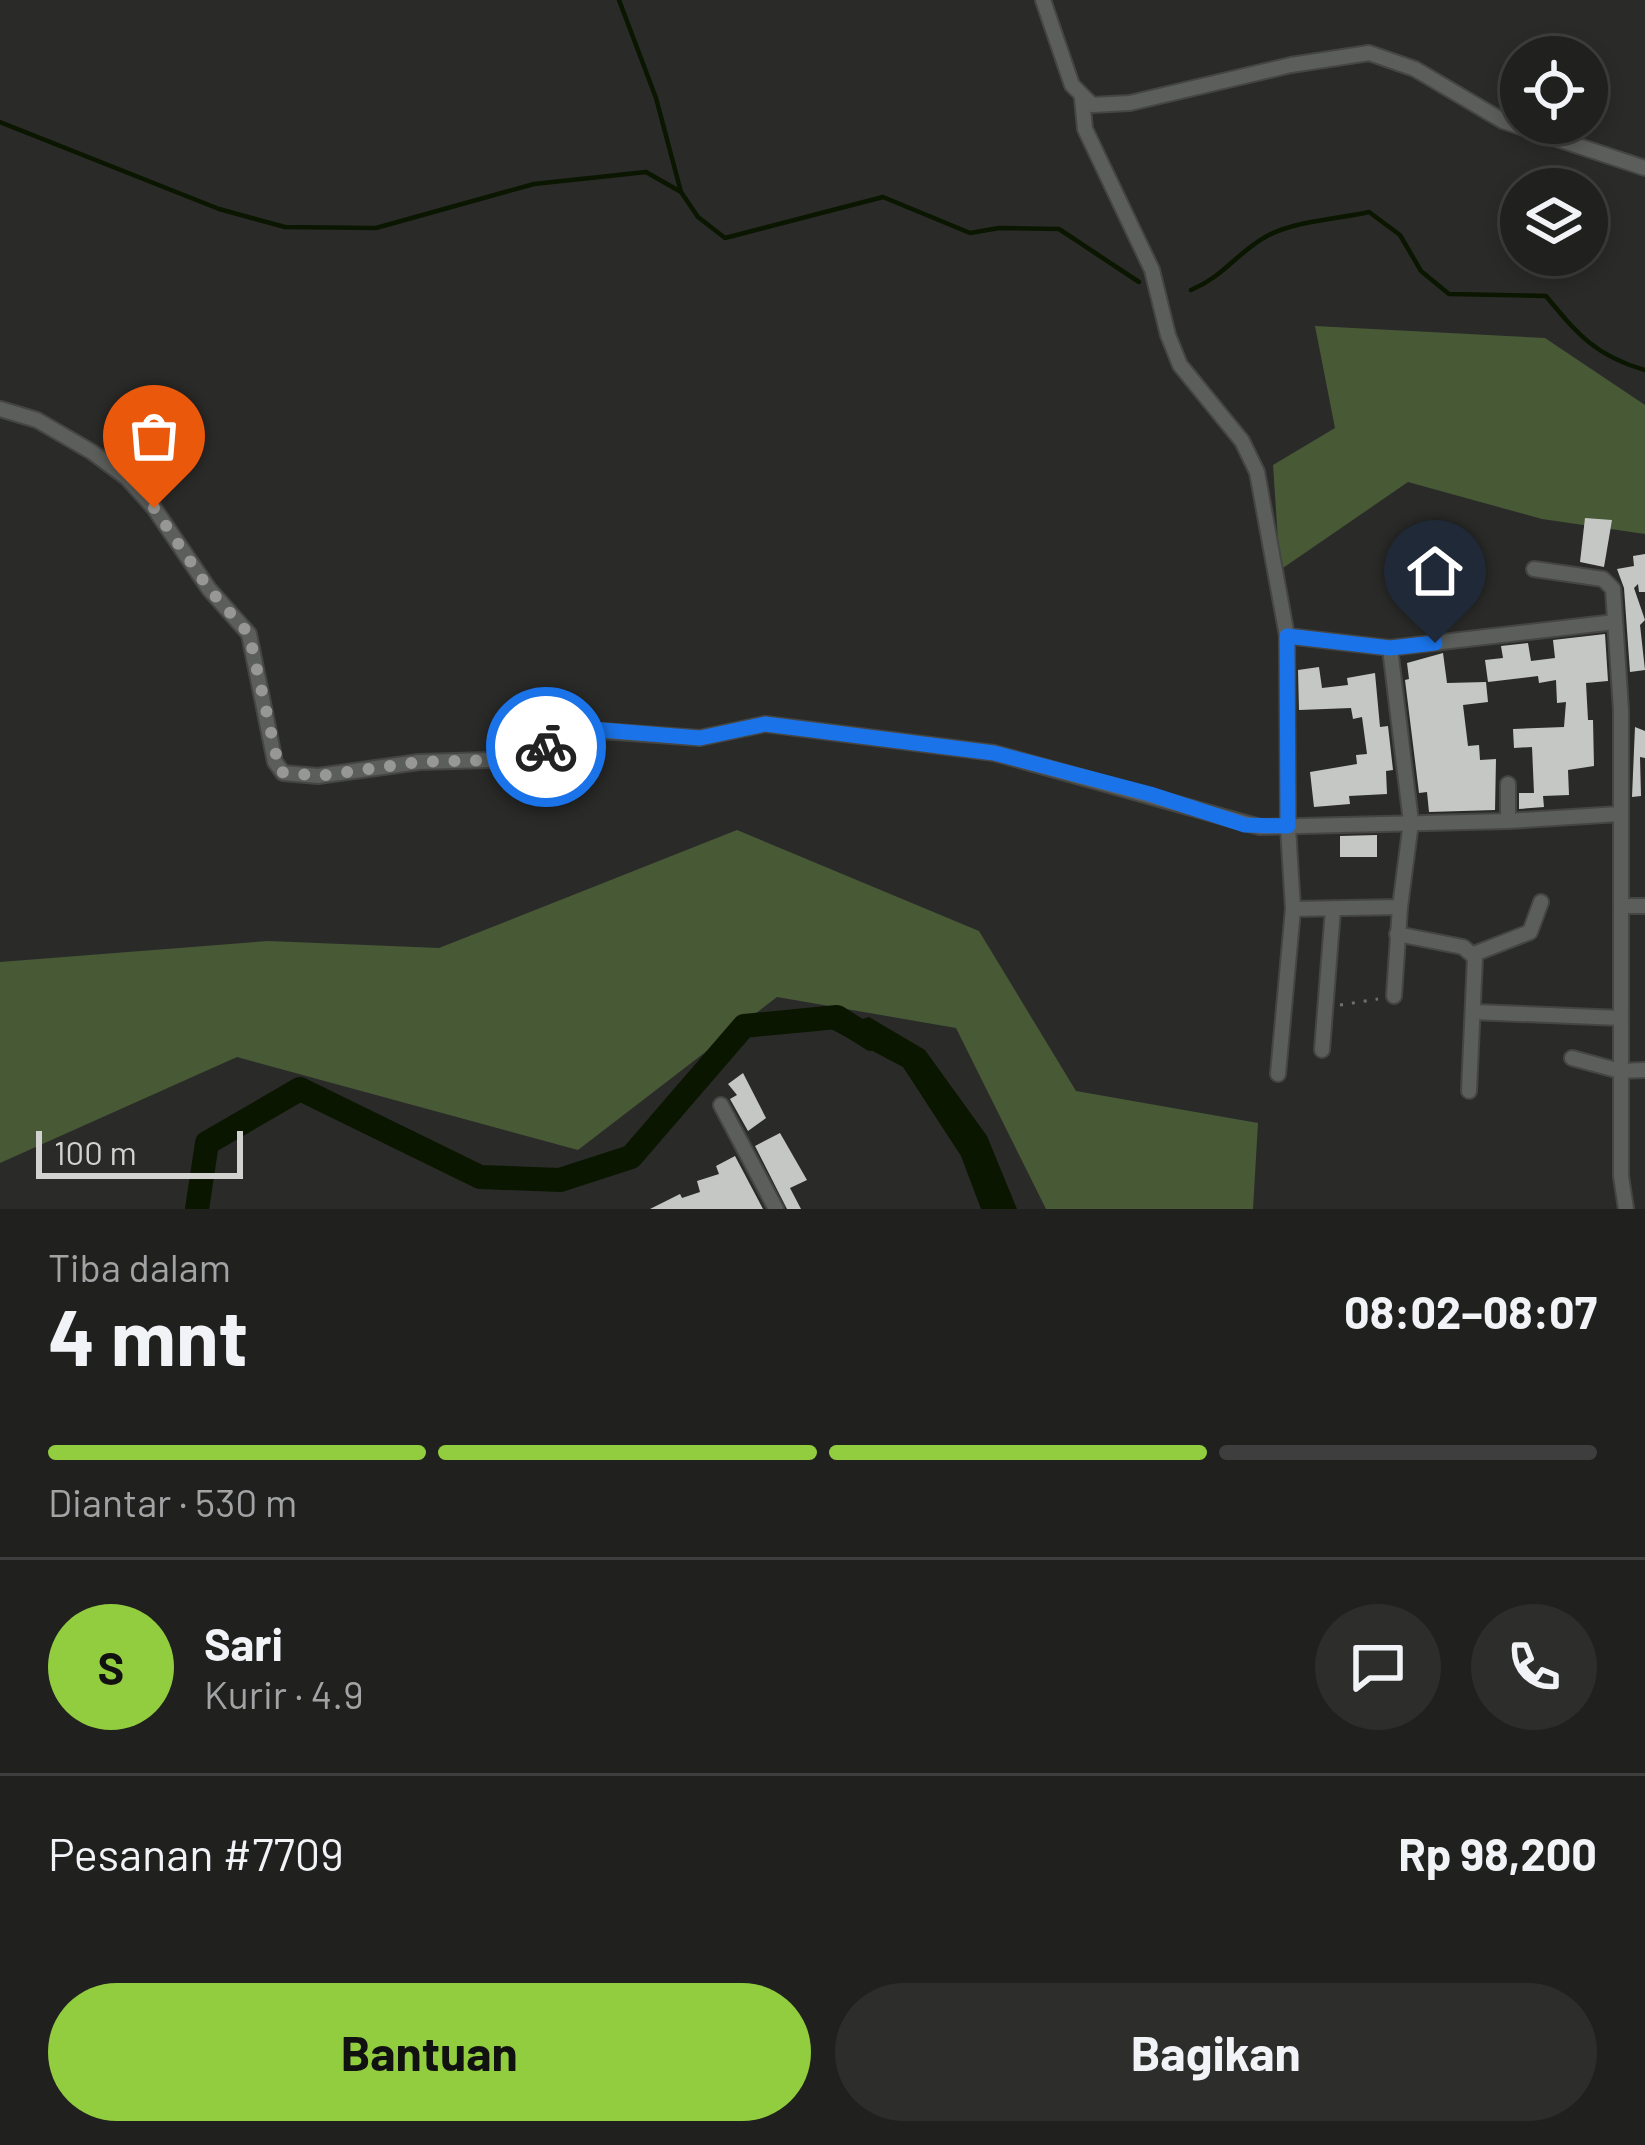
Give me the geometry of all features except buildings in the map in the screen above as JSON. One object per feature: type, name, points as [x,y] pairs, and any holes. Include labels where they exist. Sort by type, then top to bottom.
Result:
[{"type":"street","points":[[1043,0],[1062,62],[1082,98],[1085,129],[1152,270],[1180,365],[1242,441],[1257,472],[1287,636],[1293,909],[1279,1074]]},
{"type":"street","points":[[1082,98],[1098,106],[1130,104],[1291,65],[1369,53],[1415,69],[1503,121],[1645,168]]},
{"type":"street","points":[[0,409],[37,419],[75,441],[127,478],[154,508],[209,589],[249,634],[274,762],[283,773],[318,776],[419,762],[490,760],[602,730],[700,738],[765,724],[994,753],[1150,794],[1245,825],[1508,821],[1619,814]]},
{"type":"street","points":[[1534,569],[1607,581],[1613,589],[1621,710],[1621,1176],[1626,1209]]},
{"type":"street","points":[[1287,636],[1390,648],[1615,622]]},
{"type":"street","points":[[1390,648],[1411,823],[1394,996]]},
{"type":"street","points":[[1508,784],[1508,821]]},
{"type":"street","points":[[1474,954],[1530,932],[1541,902]]},
{"type":"street","points":[[1622,906],[1645,906]]},
{"type":"street","points":[[1293,909],[1400,907]]},
{"type":"street","points":[[1322,1050],[1333,908]]},
{"type":"street","points":[[1397,934],[1463,947],[1474,954]]},
{"type":"street","points":[[1469,1091],[1474,954]]},
{"type":"street","points":[[1474,1012],[1621,1018]]},
{"type":"street","points":[[1572,1058],[1620,1071],[1645,1070]]},
{"type":"street","points":[[722,1105],[776,1209]]},
{"type":"green space","points":[[1315,326],[1545,338],[1645,405],[1645,534],[1542,519],[1408,482],[1280,570],[1273,465],[1335,428]]},
{"type":"green space","points":[[737,830],[979,931],[1076,1091],[1258,1123],[1253,1209],[1046,1209],[956,1028],[777,997],[578,1150],[237,1057],[0,1163],[0,962],[268,941],[439,948]]},
{"type":"shaded area","points":[[869,1017],[925,1050],[987,1136],[1017,1209],[981,1209],[961,1156],[903,1067],[831,1029]]},
{"type":"waterway","points":[[619,0],[656,98],[681,192],[698,217],[725,238],[883,197],[970,233],[999,228],[1059,229],[1139,282]]},
{"type":"waterway","points":[[0,122],[219,209],[285,227],[376,228],[534,184],[646,172],[681,192]]},
{"type":"waterway","points":[[1191,290],[1278,231],[1369,212],[1400,235],[1421,271],[1449,294],[1546,296],[1589,342],[1645,370]]},
{"type":"waterway","points":[[197,1209],[207,1143],[300,1089],[480,1177],[560,1180],[631,1157],[744,1026],[837,1017],[872,1039]]},
{"type":"way so far","points":[[154,508],[209,589],[249,634],[274,762],[280,772],[318,776],[419,762],[469,762],[546,747]]},
{"type":"route","points":[[546,747],[602,730],[700,738],[765,724],[994,753],[1150,794],[1245,825],[1288,826],[1287,636],[1390,648],[1435,643]]}]
